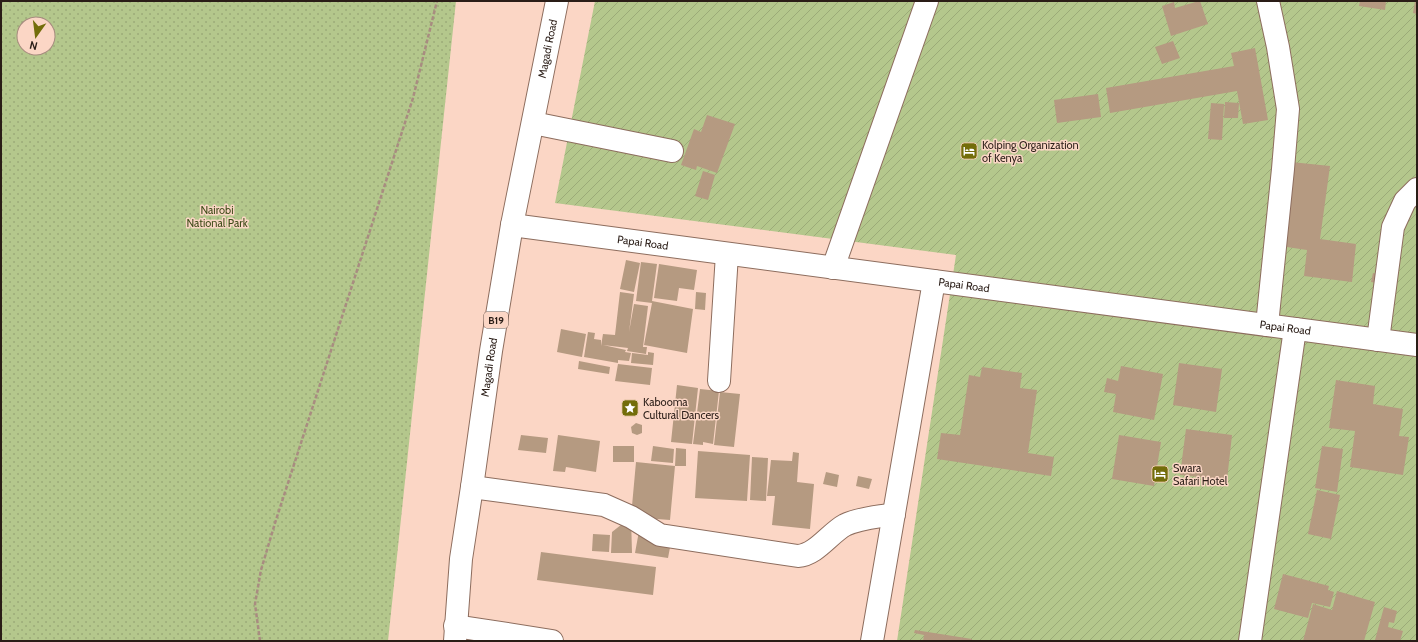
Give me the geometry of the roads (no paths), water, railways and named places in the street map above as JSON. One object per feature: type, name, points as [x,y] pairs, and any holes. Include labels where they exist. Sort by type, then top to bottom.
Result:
[{"type":"main road","name":"Magadi Road","points":[[455,633],[460,559],[491,352],[512,225],[557,1]]},
{"type":"main road","points":[[833,268],[927,1]]},
{"type":"main road","points":[[1267,325],[1288,109],[1278,46],[1268,1]]},
{"type":"main road","points":[[533,123],[672,151]]},
{"type":"main road","points":[[1378,340],[1393,227],[1405,200],[1417,189]]},
{"type":"main road","name":"Papai Road","points":[[512,225],[1417,345]]},
{"type":"main road","points":[[719,381],[727,254]]},
{"type":"main road","points":[[872,641],[934,281]]},
{"type":"main road","points":[[1250,641],[1295,329]]},
{"type":"main road","points":[[472,486],[604,505],[631,517],[660,535],[798,556],[808,554],[844,526],[853,522],[894,514]]},
{"type":"main road","points":[[455,633],[552,641]]},
{"type":"place","name":"Kolping Organization of Kenya","points":[[969,151]]},
{"type":"place","name":"Kabooma Cultural Dancers","points":[[630,408]]},
{"type":"place","name":"Swara Safari Hotel","points":[[1160,474]]},
{"type":"park label","name":"Nairobi National Park","points":[[217,216]]}]
